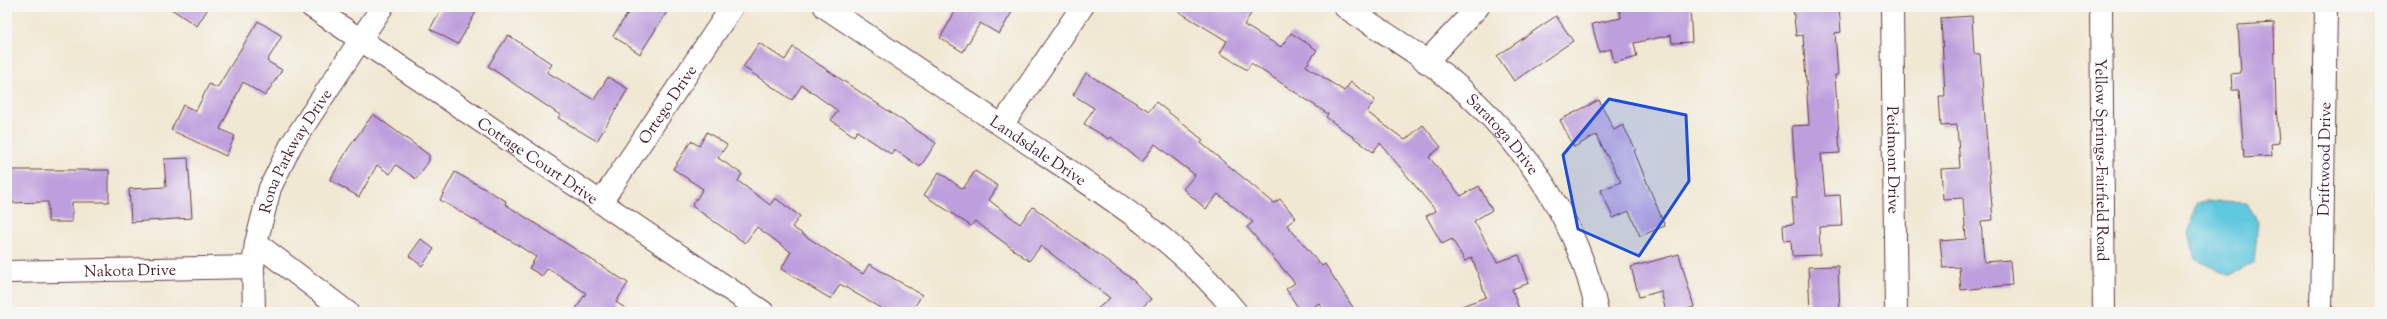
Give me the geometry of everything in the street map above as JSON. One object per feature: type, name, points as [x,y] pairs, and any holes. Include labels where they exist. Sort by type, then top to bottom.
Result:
[{"type":"street","name":"Cottage Court Drive","points":[[312,7],[764,312]]},
{"type":"street","name":"Rona Parkway Drive","points":[[254,312],[253,267],[256,243],[262,215],[279,167],[291,145],[382,7]]},
{"type":"street","name":"Ortego Drive","points":[[601,202],[732,7]]},
{"type":"street","name":"Landsdale Drive","points":[[825,7],[1098,190],[1179,250],[1214,285],[1236,312]]},
{"type":"street","points":[[1002,125],[1082,7]]},
{"type":"street","name":"Saratoga Drive","points":[[1345,7],[1456,84],[1513,140],[1539,175],[1561,212],[1576,245],[1597,312]]},
{"type":"street","points":[[1426,62],[1478,7]]},
{"type":"street","name":"Peidmont Drive","points":[[1892,7],[1896,312]]},
{"type":"street","name":"Yellow Springs-Fairfield Road","points":[[2101,7],[2104,312]]},
{"type":"street","name":"Driftwood Drive","points":[[2321,312],[2326,7]]},
{"type":"street","points":[[256,243],[347,312]]},
{"type":"street","name":"Nakota Drive","points":[[7,272],[253,267]]},
{"type":"highlighted area","points":[[1609,99],[1686,115],[1689,181],[1639,256],[1578,229],[1563,155]]},
{"type":"water","points":[[2220,201],[2246,202],[2258,221],[2254,263],[2230,275],[2195,259],[2189,231],[2196,203]]},
{"type":"building","points":[[168,7],[209,7],[197,26]]},
{"type":"building","points":[[442,7],[479,7],[458,44],[430,29]]},
{"type":"building","points":[[632,7],[670,7],[640,54],[613,36]]},
{"type":"building","points":[[952,7],[1015,7],[999,34],[980,23],[963,52],[940,38],[956,10]]},
{"type":"building","points":[[1171,7],[1255,7],[1244,25],[1281,47],[1291,33],[1317,50],[1306,66],[1344,91],[1351,82],[1375,100],[1367,112],[1405,140],[1423,125],[1441,147],[1429,157],[1461,196],[1479,186],[1492,210],[1474,221],[1497,262],[1519,255],[1529,283],[1512,289],[1520,312],[1452,312],[1451,310],[1486,297],[1472,257],[1465,261],[1452,239],[1442,244],[1426,216],[1436,211],[1380,143],[1373,152],[1326,117],[1328,114],[1251,63],[1247,70],[1220,53],[1227,41]]},
{"type":"building","points":[[1619,7],[1690,7],[1692,42],[1672,43],[1671,35],[1634,43],[1637,57],[1614,63],[1611,49],[1599,52],[1592,24],[1621,18]]},
{"type":"building","points":[[1793,7],[1839,7],[1841,32],[1835,33],[1838,75],[1835,75],[1840,153],[1821,154],[1825,196],[1840,195],[1842,226],[1819,227],[1820,255],[1792,256],[1791,240],[1784,241],[1783,225],[1794,224],[1792,198],[1797,198],[1792,126],[1809,125],[1803,35],[1796,36]]},
{"type":"building","points":[[1556,16],[1573,41],[1514,81],[1497,56]]},
{"type":"building","points":[[1972,16],[1974,54],[1980,54],[1993,220],[1981,221],[1984,262],[2010,260],[2012,285],[1961,290],[1959,267],[1943,268],[1940,241],[1966,239],[1963,198],[1943,199],[1941,169],[1960,168],[1957,125],[1941,126],[1939,96],[1945,96],[1941,18]]},
{"type":"building","points":[[258,21],[282,36],[267,61],[282,70],[265,96],[243,82],[220,129],[235,136],[226,156],[171,130],[183,105],[196,111],[209,84],[217,88]]},
{"type":"building","points":[[2274,23],[2276,107],[2279,143],[2271,144],[2272,156],[2244,158],[2239,90],[2232,90],[2231,74],[2241,73],[2238,25]]},
{"type":"building","points":[[508,35],[552,64],[547,72],[594,100],[608,77],[628,89],[597,141],[558,118],[560,115],[488,66]]},
{"type":"building","points":[[759,43],[785,60],[793,47],[936,143],[920,167],[894,149],[891,154],[857,131],[854,136],[831,120],[838,111],[802,85],[792,100],[743,67]]},
{"type":"building","points":[[1086,73],[1149,111],[1156,102],[1203,140],[1201,143],[1274,203],[1280,199],[1296,218],[1287,225],[1322,266],[1325,264],[1356,312],[1325,312],[1319,303],[1305,312],[1301,312],[1286,289],[1295,283],[1247,227],[1253,222],[1218,194],[1206,209],[1183,189],[1195,175],[1155,144],[1142,162],[1111,137],[1109,139],[1084,124],[1094,108],[1073,95]]},
{"type":"building","points":[[1599,100],[1614,130],[1623,125],[1636,150],[1634,151],[1665,226],[1640,236],[1629,211],[1613,218],[1601,190],[1621,182],[1596,135],[1574,147],[1560,120]]},
{"type":"building","points":[[373,114],[429,155],[429,161],[416,179],[396,165],[390,174],[377,165],[359,197],[330,180],[348,149]]},
{"type":"building","points":[[707,132],[727,145],[718,158],[742,174],[738,181],[770,205],[775,198],[800,216],[792,227],[863,274],[869,264],[922,295],[911,312],[887,312],[840,284],[831,299],[781,269],[791,252],[757,227],[745,243],[692,206],[703,189],[673,169],[691,141],[699,146]]},
{"type":"building","points":[[188,158],[192,218],[131,222],[129,189],[166,187],[164,159]]},
{"type":"building","points":[[7,170],[109,170],[109,202],[72,202],[72,222],[48,222],[48,202],[7,203]]},
{"type":"building","points":[[975,171],[998,186],[989,200],[1020,224],[1033,207],[1132,279],[1151,299],[1137,312],[1094,312],[1110,298],[1041,246],[1029,261],[975,221],[971,226],[924,195],[939,172],[963,189]]},
{"type":"building","points":[[455,172],[506,201],[505,204],[628,283],[616,302],[631,312],[574,312],[586,293],[548,268],[542,276],[529,268],[536,257],[440,200]]},
{"type":"building","points":[[421,239],[434,249],[422,266],[409,256]]},
{"type":"building","points":[[1679,254],[1694,307],[1678,312],[1666,312],[1661,291],[1639,297],[1631,267]]},
{"type":"building","points":[[1838,266],[1840,312],[1810,312],[1808,267]]}]
